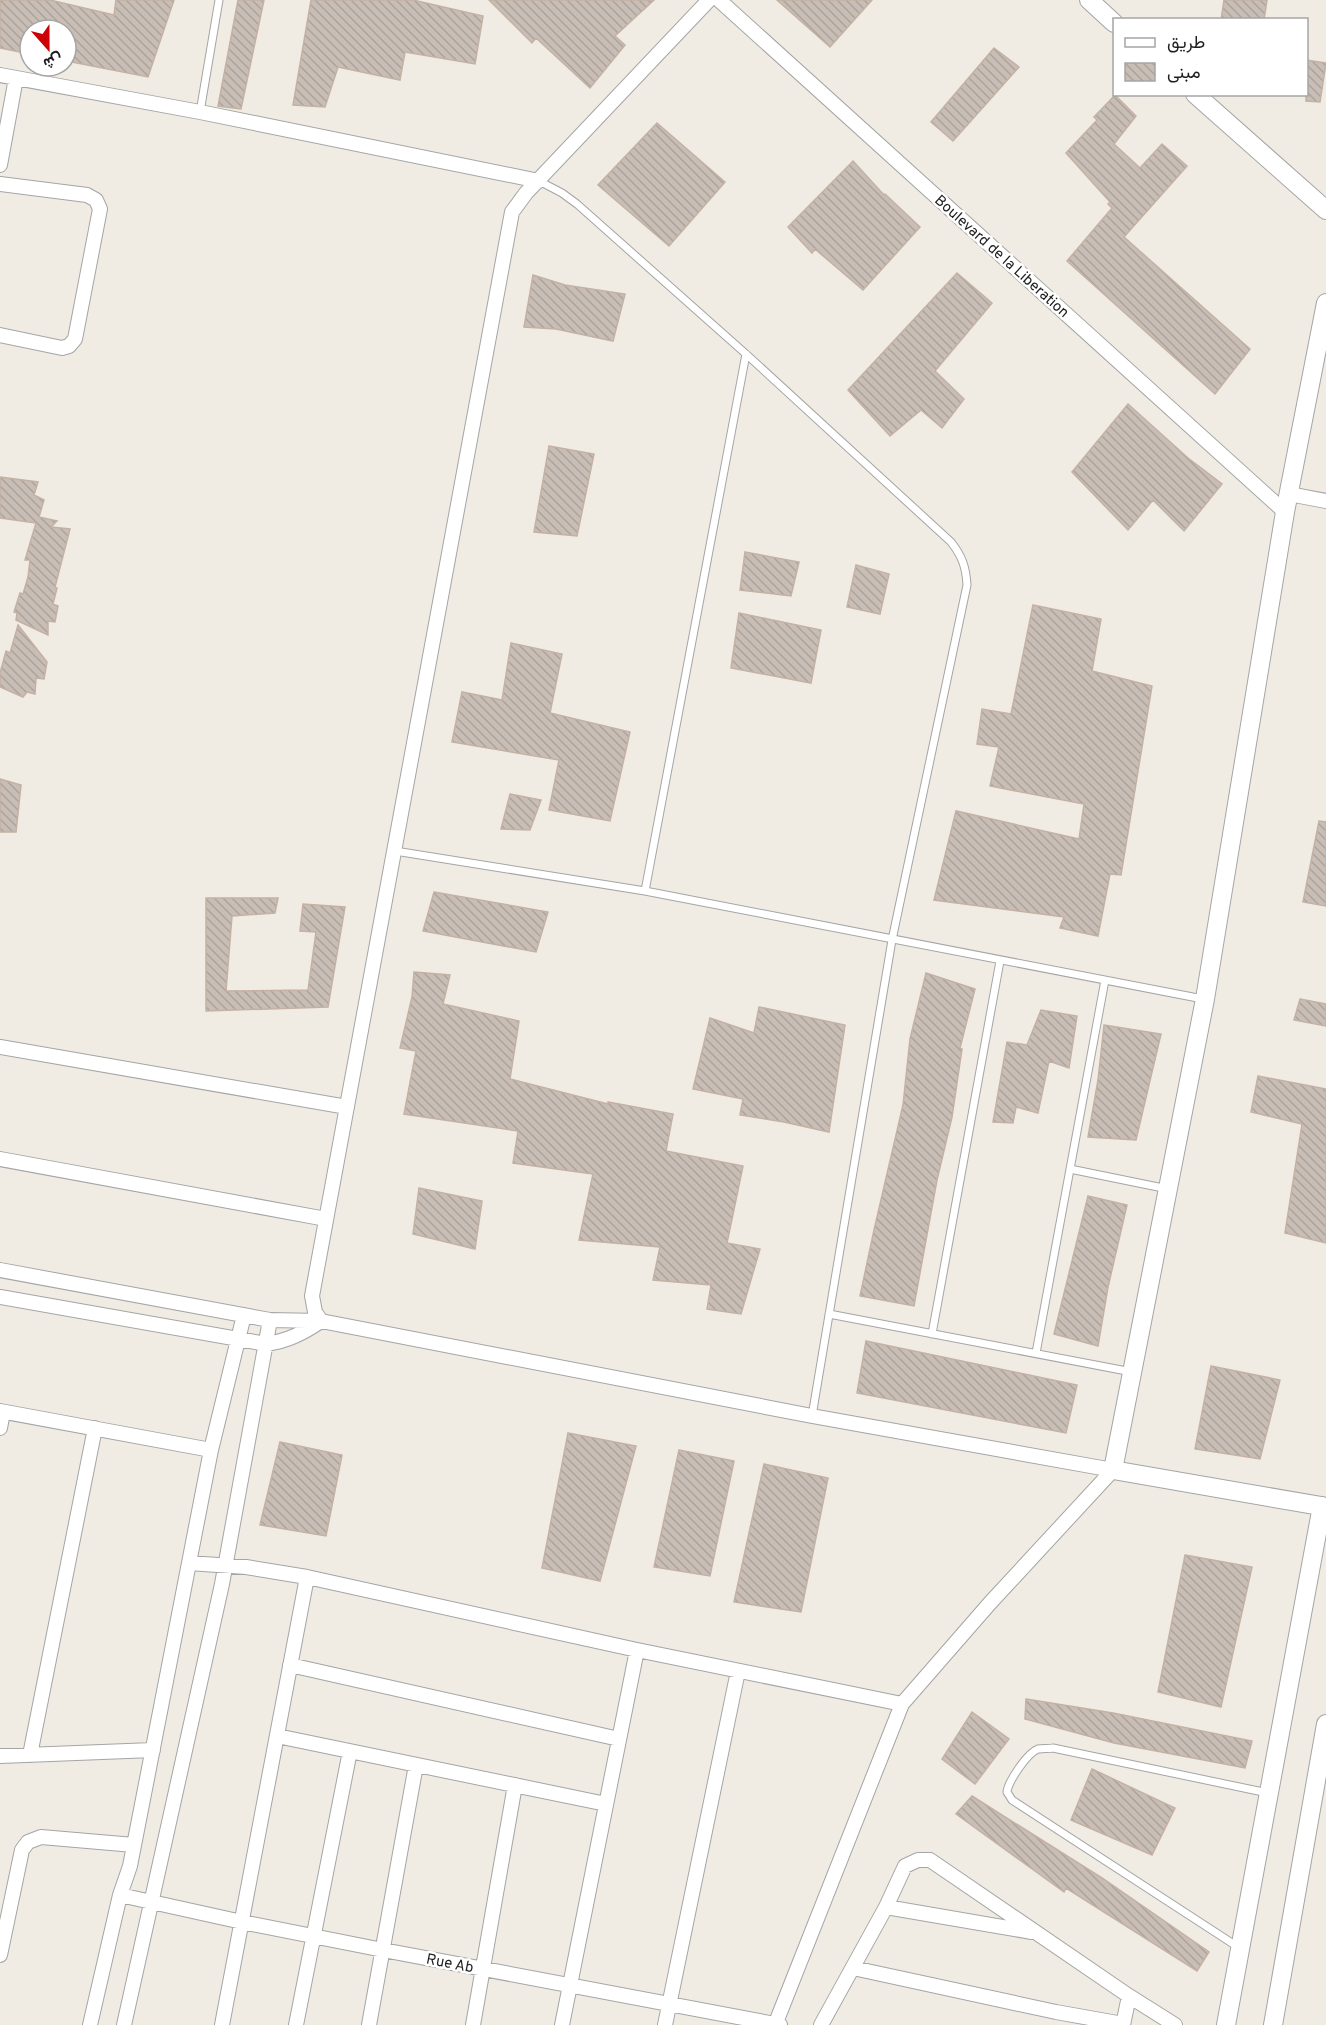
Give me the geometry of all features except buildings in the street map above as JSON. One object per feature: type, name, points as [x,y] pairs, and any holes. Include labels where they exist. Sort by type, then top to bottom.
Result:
[{"type":"street","points":[[321,1321],[315,1312],[312,1296],[512,212],[517,203],[709,0]]},
{"type":"street","name":"Boulevard de la Liberation","points":[[719,0],[1287,503]]},
{"type":"street","points":[[1089,0],[1113,22]]},
{"type":"street","points":[[0,75],[200,112],[539,181]]},
{"type":"street","points":[[0,165],[16,78]]},
{"type":"street","points":[[1197,96],[1326,210]]},
{"type":"street","points":[[0,183],[87,195],[96,200],[100,209],[75,339],[69,346],[62,348],[0,335]]},
{"type":"street","points":[[777,2025],[902,1704],[990,1603],[1113,1470],[1205,999],[1287,503],[1326,303]]},
{"type":"street","points":[[1287,503],[1326,501]]},
{"type":"street","points":[[0,1047],[347,1107]]},
{"type":"street","points":[[0,1159],[326,1219]]},
{"type":"street","points":[[0,1270],[244,1316],[270,1320],[321,1321],[812,1416],[1324,1506],[1226,2025]]},
{"type":"street","points":[[0,1297],[238,1341],[266,1344],[285,1341],[321,1321]]},
{"type":"street","points":[[90,2025],[134,1845],[211,1450],[244,1316]]},
{"type":"street","points":[[124,2025],[225,1565],[270,1320]]},
{"type":"street","points":[[0,1428],[2,1411],[211,1450]]},
{"type":"street","points":[[30,1755],[94,1428]]},
{"type":"street","points":[[189,1563],[246,1567],[307,1576],[637,1650],[902,1704]]},
{"type":"street","points":[[222,2025],[307,1576]]},
{"type":"street","points":[[562,2025],[637,1650]]},
{"type":"street","points":[[290,1665],[619,1739]]},
{"type":"street","points":[[665,2025],[738,1671]]},
{"type":"street","points":[[1273,2025],[1326,1724]]},
{"type":"street","points":[[277,1736],[606,1804]]},
{"type":"street","points":[[0,1756],[153,1750]]},
{"type":"street","points":[[296,2025],[350,1751]]},
{"type":"street","points":[[369,2025],[417,1765]]},
{"type":"street","points":[[473,2025],[515,1785]]},
{"type":"street","points":[[0,1955],[22,1850],[28,1842],[41,1837],[134,1845]]},
{"type":"street","points":[[821,2025],[886,1907],[905,1866],[918,1860],[930,1860],[1175,2025]]},
{"type":"street","name":"Rue Ab","points":[[120,1895],[242,1922],[484,1970],[670,2003],[777,2025]]},
{"type":"street","points":[[886,1907],[1036,1933]]},
{"type":"street","points":[[853,1968],[1054,2018],[1123,2025],[1129,1996]]},
{"type":"lane","points":[[200,112],[219,0]]},
{"type":"lane","points":[[539,181],[577,204],[746,354],[951,542],[961,554],[965,566],[967,585],[892,940],[812,1416]]},
{"type":"lane","points":[[645,891],[746,354]]},
{"type":"lane","points":[[395,851],[645,891],[1205,999]]},
{"type":"lane","points":[[932,1334],[1000,961]]},
{"type":"lane","points":[[1036,1353],[1105,980]]},
{"type":"lane","points":[[1070,1169],[1168,1189]]},
{"type":"lane","points":[[829,1314],[1132,1372]]},
{"type":"lane","points":[[1240,1949],[1012,1800],[1007,1792],[1008,1784],[1031,1754],[1038,1749],[1053,1748],[1269,1794]]}]
